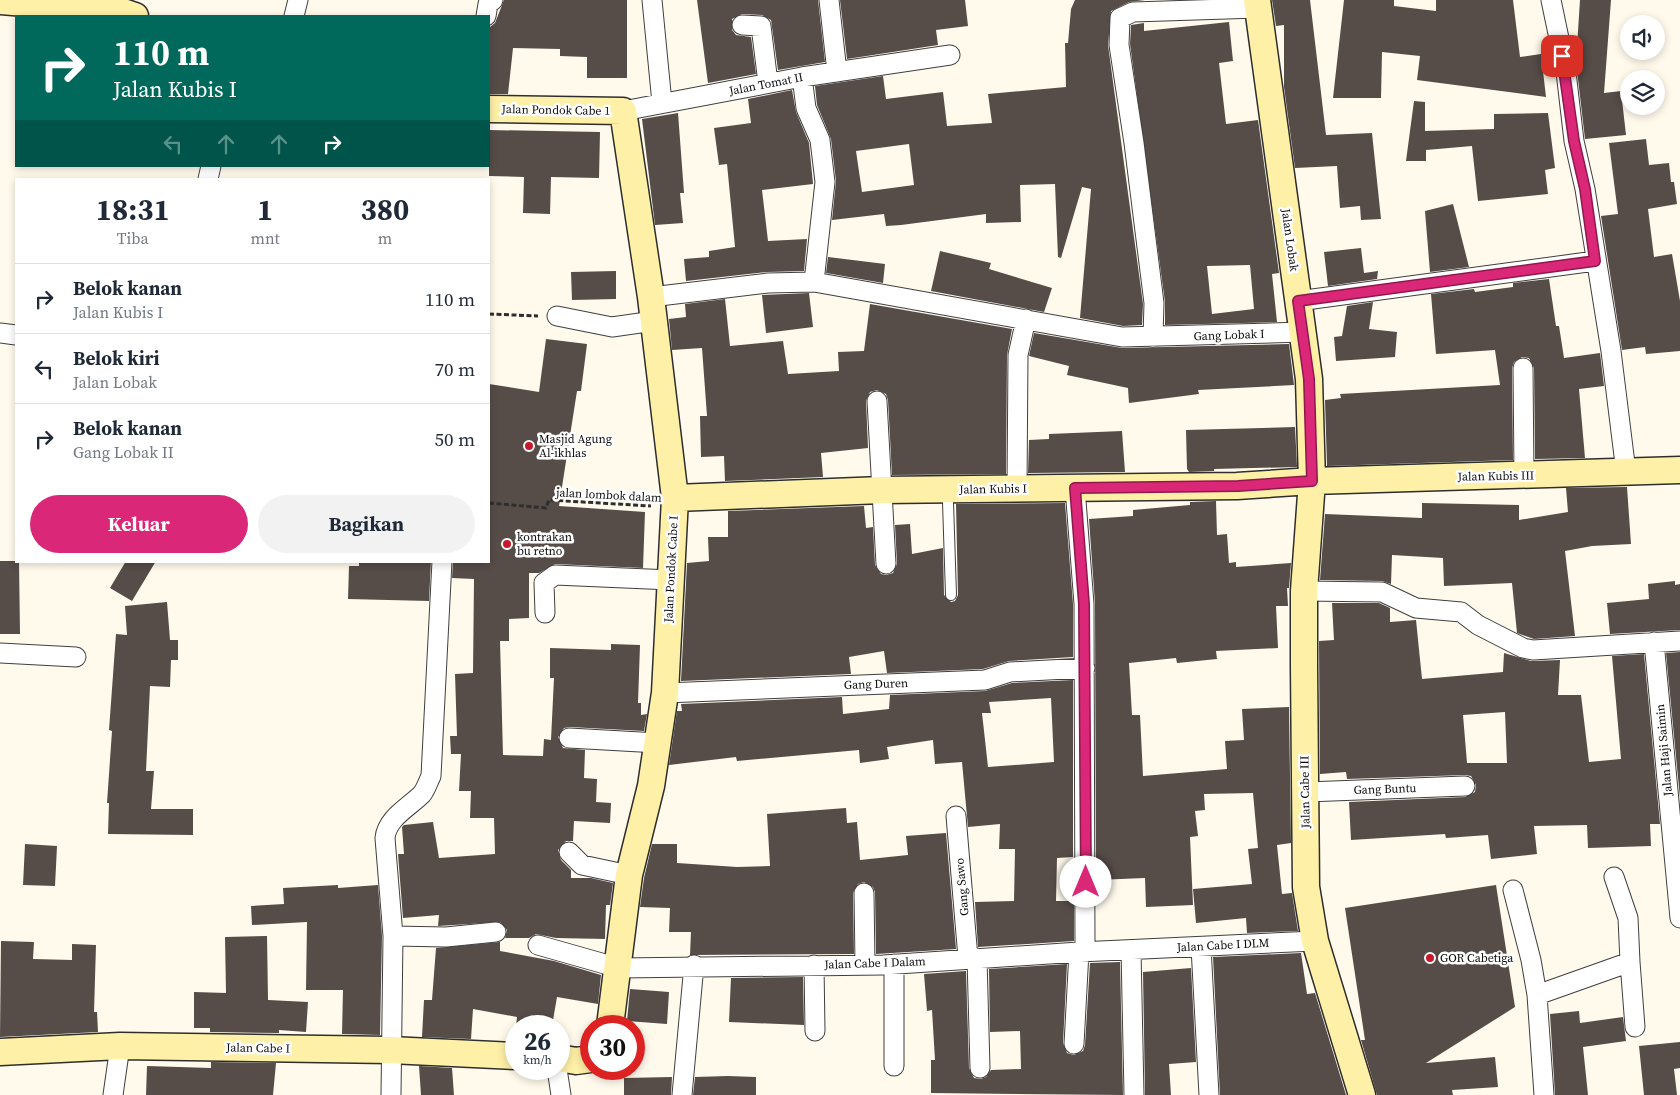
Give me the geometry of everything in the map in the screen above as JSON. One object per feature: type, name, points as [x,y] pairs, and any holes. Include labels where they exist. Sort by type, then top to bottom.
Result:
[{"type":"street","points":[[294,15],[298,0]]},
{"type":"street","points":[[486,15],[488,4],[493,0]]},
{"type":"street","points":[[652,0],[662,104]]},
{"type":"street","points":[[829,0],[837,72]]},
{"type":"street","points":[[1551,0],[1566,72],[1574,141],[1585,189],[1595,261],[1611,351],[1626,472]]},
{"type":"street","points":[[0,1],[125,9]]},
{"type":"street","points":[[1153,337],[1154,303],[1134,142],[1118,45],[1120,18],[1133,12],[1257,4]]},
{"type":"street","name":"Jalan Lobak","points":[[1257,4],[1298,301],[1304,332],[1309,379],[1312,481]]},
{"type":"street","points":[[742,25],[761,26],[768,84]]},
{"type":"street","name":"Jalan Tomat II","points":[[623,110],[802,77],[950,55]]},
{"type":"street","points":[[802,77],[806,108],[820,140],[825,182],[814,282]]},
{"type":"street","name":"Jalan Pondok Cabe 1","points":[[490,109],[623,110]]},
{"type":"street","name":"Jalan Pondok Cabe I","points":[[612,1015],[629,875],[651,786],[665,692],[671,580],[653,309],[623,110]]},
{"type":"street","points":[[1298,301],[1595,261]]},
{"type":"street","name":"Gang Lobak I","points":[[558,317],[612,327],[653,309],[768,283],[814,282],[1122,337],[1304,332]]},
{"type":"street","points":[[1017,488],[1018,355],[1026,319]]},
{"type":"street","points":[[0,333],[15,335]]},
{"type":"street","points":[[1523,368],[1524,476]]},
{"type":"street","points":[[877,401],[886,564]]},
{"type":"street","name":"Jalan Kubis III","points":[[1312,481],[1680,470]]},
{"type":"street","name":"Jalan Kubis I","points":[[666,502],[882,490],[1238,486],[1312,481]]},
{"type":"street","name":"Jalan Cabe III","points":[[1312,481],[1304,591],[1306,887],[1315,941],[1362,1095]]},
{"type":"street","points":[[1074,1044],[1082,951],[1085,668],[1084,604],[1075,488]]},
{"type":"street","points":[[391,1095],[390,1050],[393,936],[385,838],[386,827],[424,792],[431,776],[442,563]]},
{"type":"street","points":[[544,613],[544,583],[555,575],[671,580]]},
{"type":"street","points":[[1304,591],[1382,592],[1416,608],[1461,612],[1478,625],[1523,648],[1534,650],[1680,640]]},
{"type":"street","name":"Jalan Haji Saimin","points":[[1654,642],[1680,918]]},
{"type":"street","points":[[0,653],[76,657]]},
{"type":"street","name":"Gang Duren","points":[[665,692],[984,680],[1010,672],[1085,668]]},
{"type":"street","points":[[569,738],[658,743]]},
{"type":"street","name":"Gang Buntu","points":[[1306,792],[1465,786]]},
{"type":"street","name":"Gang Sawo","points":[[956,816],[972,958],[980,1068]]},
{"type":"street","points":[[569,852],[582,865],[629,875]]},
{"type":"street","points":[[1614,877],[1628,918],[1635,1027]]},
{"type":"street","points":[[1513,890],[1531,960],[1537,995],[1544,1095]]},
{"type":"street","points":[[864,893],[865,965]]},
{"type":"street","points":[[393,936],[446,937],[496,932]]},
{"type":"street","name":"Jalan Cabe I DLM","points":[[1132,950],[1315,941]]},
{"type":"street","name":"Jalan Cabe I Dalam","points":[[538,945],[619,968],[894,964],[1082,951],[1132,950]]},
{"type":"street","points":[[1201,947],[1209,1095]]},
{"type":"street","points":[[1132,950],[1134,1095]]},
{"type":"street","points":[[1537,995],[1630,962]]},
{"type":"street","points":[[894,964],[894,1066]]},
{"type":"street","points":[[814,965],[814,1031]]},
{"type":"street","points":[[682,1095],[694,966]]},
{"type":"street","points":[[113,1095],[120,1046]]},
{"type":"street","name":"Jalan Cabe I","points":[[0,1052],[120,1046],[390,1050],[505,1055]]},
{"type":"street","points":[[559,1080],[561,1095]]},
{"type":"lane","points":[[950,490],[948,502],[951,595]]},
{"type":"path","points":[[490,314],[558,317]]},
{"type":"path","name":"jalan lombok dalam","points":[[490,503],[546,508],[549,500],[666,502]]},
{"type":"building","points":[[504,0],[627,0],[627,78],[587,78],[587,57],[560,56],[560,49],[513,48],[508,94],[490,94],[490,27],[495,23]]},
{"type":"building","points":[[697,0],[818,0],[825,62],[778,70],[771,20],[762,15],[742,14],[732,19],[732,30],[736,35],[751,37],[756,74],[708,83]]},
{"type":"building","points":[[840,0],[965,0],[968,26],[936,30],[938,45],[847,59]]},
{"type":"building","points":[[1075,0],[1145,0],[1129,2],[1111,11],[1108,45],[1143,304],[1142,325],[1123,326],[1080,318],[1091,189],[1082,187],[1061,258],[1058,257],[1055,184],[1020,185],[1021,222],[986,223],[986,214],[886,226],[884,214],[832,220],[836,181],[831,139],[817,105],[815,86],[883,76],[886,99],[943,92],[947,126],[992,123],[988,94],[1066,87],[1065,43],[1068,43],[1071,9]],"holes":[[[909,144],[914,185],[862,192],[856,151]]]},
{"type":"building","points":[[1272,0],[1310,0],[1326,135],[1372,133],[1381,219],[1361,220],[1360,206],[1340,208],[1337,166],[1295,168],[1284,87],[1284,25],[1276,26]]},
{"type":"building","points":[[1344,0],[1394,0],[1394,6],[1436,11],[1436,0],[1513,0],[1520,57],[1541,54],[1546,97],[1417,80],[1420,56],[1382,52],[1381,98],[1333,98]]},
{"type":"building","points":[[1580,0],[1611,0],[1604,93],[1620,91],[1620,115],[1624,115],[1626,135],[1585,139],[1576,62]]},
{"type":"building","points":[[1229,22],[1233,61],[1219,63],[1226,124],[1258,120],[1279,273],[1272,274],[1277,322],[1165,325],[1165,302],[1130,44],[1131,25],[1144,23],[1144,31]],"holes":[[[1250,265],[1254,309],[1212,314],[1207,266]]]},
{"type":"building","points":[[792,90],[796,112],[809,143],[813,184],[762,190],[768,241],[807,239],[804,271],[767,272],[686,281],[684,259],[709,257],[709,251],[735,247],[727,164],[719,165],[714,128],[751,123],[748,99]]},
{"type":"building","points":[[1414,101],[1425,102],[1425,131],[1494,129],[1494,114],[1548,113],[1555,168],[1545,170],[1548,194],[1478,201],[1472,146],[1426,150],[1426,161],[1406,161]]},
{"type":"building","points":[[678,113],[684,193],[680,193],[683,223],[655,225],[642,119]]},
{"type":"building","points":[[490,130],[600,132],[599,178],[551,177],[550,214],[523,213],[524,177],[489,176]]},
{"type":"building","points":[[1646,139],[1649,165],[1669,163],[1671,182],[1674,182],[1677,204],[1648,209],[1654,257],[1672,254],[1680,301],[1680,351],[1646,354],[1645,347],[1622,350],[1601,216],[1618,214],[1609,143]]},
{"type":"building","points":[[1453,204],[1469,267],[1430,272],[1425,211]]},
{"type":"building","points":[[1361,248],[1364,273],[1378,271],[1377,279],[1328,286],[1324,252]]},
{"type":"building","points":[[940,251],[991,263],[989,269],[1052,288],[1044,312],[931,291]]},
{"type":"building","points":[[828,257],[885,264],[883,283],[826,273]]},
{"type":"building","points":[[616,271],[616,299],[572,300],[571,272]]},
{"type":"building","points":[[1549,279],[1556,326],[1559,326],[1564,358],[1600,353],[1604,386],[1579,389],[1585,458],[1535,459],[1534,368],[1529,358],[1522,357],[1514,362],[1512,368],[1513,460],[1327,466],[1325,400],[1341,398],[1340,394],[1500,385],[1495,350],[1436,354],[1431,294],[1474,289],[1475,292],[1513,287],[1513,283]]},
{"type":"building","points":[[809,293],[813,327],[766,333],[762,295]]},
{"type":"building","points":[[725,299],[730,346],[783,341],[788,374],[839,371],[838,352],[864,351],[870,304],[1012,329],[1007,355],[1006,474],[892,475],[888,400],[886,394],[877,390],[870,392],[866,401],[868,448],[821,453],[823,477],[725,481],[724,456],[701,457],[700,416],[707,416],[702,348],[672,350],[669,319],[686,317],[685,304]]},
{"type":"building","points":[[1373,302],[1369,329],[1397,332],[1395,357],[1336,361],[1334,337],[1342,336],[1347,306]]},
{"type":"building","points":[[1034,333],[1122,348],[1289,344],[1294,385],[1198,390],[1199,394],[1129,403],[1128,388],[1067,375],[1069,366],[1029,356]]},
{"type":"building","points":[[546,339],[587,344],[581,391],[577,391],[559,506],[645,512],[643,568],[555,564],[539,573],[529,573],[529,618],[509,619],[509,641],[500,641],[503,755],[543,756],[544,739],[551,740],[554,678],[550,678],[550,648],[611,650],[611,644],[640,645],[638,703],[641,703],[641,715],[647,714],[644,731],[570,727],[564,728],[558,737],[563,748],[585,750],[584,778],[597,779],[596,802],[611,803],[610,823],[574,821],[573,841],[566,841],[558,850],[561,860],[571,870],[571,878],[591,878],[613,883],[610,905],[606,905],[605,939],[556,938],[536,934],[529,938],[505,938],[507,930],[500,922],[438,926],[439,915],[403,918],[398,854],[404,854],[402,827],[404,825],[433,822],[439,858],[495,854],[494,818],[470,818],[471,791],[459,791],[461,754],[451,754],[450,736],[457,736],[455,674],[473,673],[474,579],[452,578],[453,563],[490,563],[490,384],[539,392]]},
{"type":"building","points":[[1295,427],[1297,467],[1214,469],[1214,471],[1189,472],[1187,469],[1186,430]]},
{"type":"building","points":[[1122,431],[1125,472],[1028,473],[1029,440],[1049,439],[1049,434]]},
{"type":"building","points":[[1627,487],[1631,544],[1592,546],[1565,551],[1575,636],[1534,639],[1517,633],[1512,583],[1444,586],[1443,558],[1392,555],[1391,584],[1382,581],[1320,580],[1325,514],[1422,518],[1422,503],[1519,505],[1519,520],[1568,512],[1566,488]]},
{"type":"building","points":[[1216,501],[1217,535],[1227,534],[1229,563],[1236,562],[1236,567],[1291,563],[1289,588],[1287,588],[1288,606],[1276,606],[1278,648],[1216,651],[1217,659],[1177,663],[1176,658],[1129,663],[1132,715],[1140,715],[1143,776],[1227,769],[1225,741],[1244,740],[1242,709],[1289,707],[1291,843],[1277,845],[1282,894],[1292,893],[1298,931],[1247,933],[1246,918],[1196,923],[1193,889],[1252,884],[1248,849],[1258,848],[1253,793],[1204,794],[1205,810],[1195,811],[1198,836],[1190,837],[1193,905],[1146,907],[1145,878],[1096,880],[1095,604],[1089,519],[1133,516],[1133,510],[1190,505],[1190,502]]},
{"type":"building","points":[[1065,503],[1073,604],[1073,657],[1009,661],[983,669],[887,673],[884,651],[849,657],[851,674],[681,681],[687,563],[709,561],[708,537],[728,537],[728,511],[864,506],[866,528],[873,527],[875,565],[881,574],[886,575],[893,573],[897,564],[895,525],[910,524],[912,554],[943,548],[944,595],[951,602],[955,601],[958,595],[956,504]]},
{"type":"building","points":[[0,561],[15,561],[15,563],[19,563],[20,634],[0,634]]},
{"type":"building","points":[[125,563],[155,563],[132,601],[110,588]]},
{"type":"building","points":[[359,563],[431,563],[429,601],[348,599],[349,566],[359,566]]},
{"type":"building","points":[[1675,581],[1675,585],[1680,584],[1680,630],[1610,634],[1607,603],[1649,599],[1648,584]]},
{"type":"building","points":[[167,602],[170,640],[178,640],[178,660],[171,660],[170,687],[150,686],[146,771],[154,771],[151,809],[193,809],[193,835],[108,834],[109,803],[107,803],[112,731],[109,730],[116,634],[127,635],[125,606]]},
{"type":"building","points":[[1332,603],[1379,603],[1390,608],[1390,622],[1416,620],[1422,679],[1503,672],[1504,653],[1531,661],[1560,660],[1558,695],[1581,695],[1589,762],[1621,759],[1612,656],[1644,654],[1660,824],[1650,824],[1651,846],[1588,848],[1587,825],[1534,826],[1537,854],[1491,859],[1488,835],[1446,838],[1445,834],[1351,840],[1349,802],[1465,797],[1475,792],[1476,785],[1471,776],[1465,775],[1347,779],[1346,772],[1320,774],[1319,641],[1334,640]],"holes":[[[1505,712],[1507,763],[1467,763],[1463,715]]]},
{"type":"building","points":[[1680,652],[1680,798],[1666,653]]},
{"type":"building","points":[[1073,680],[1073,857],[1057,858],[1056,901],[1074,901],[1074,941],[978,947],[975,902],[1014,901],[1015,849],[999,849],[1000,824],[968,827],[962,762],[935,764],[933,740],[887,747],[889,759],[860,763],[859,750],[737,761],[736,757],[669,765],[677,711],[682,711],[681,704],[842,697],[843,714],[889,709],[890,695],[985,691],[1012,683]],"holes":[[[1051,698],[1054,762],[988,767],[982,713],[991,713],[989,702]]]},
{"type":"building","points":[[846,808],[847,823],[857,822],[860,860],[908,855],[906,836],[946,833],[956,949],[876,954],[875,892],[873,887],[864,882],[858,884],[853,893],[854,954],[690,955],[691,932],[669,932],[670,908],[640,907],[652,844],[677,844],[677,863],[737,867],[770,866],[767,814]]},
{"type":"building","points":[[25,844],[57,846],[55,886],[23,885]]},
{"type":"building","points":[[338,885],[338,888],[378,885],[382,936],[380,1035],[342,1034],[343,990],[306,990],[307,922],[252,925],[251,906],[284,904],[283,888]]},
{"type":"building","name":"GOR Cabetiga","points":[[1496,885],[1515,1007],[1426,1063],[1495,1057],[1498,1087],[1452,1090],[1453,1095],[1377,1095],[1361,1040],[1365,1040],[1345,908]]},
{"type":"building","points":[[267,936],[268,1000],[308,1002],[306,1032],[279,1030],[279,1033],[210,1032],[210,1028],[194,1028],[194,992],[226,993],[225,937]]},
{"type":"building","points":[[1,941],[34,942],[33,959],[72,960],[72,944],[96,945],[94,1012],[97,1012],[98,1032],[0,1037]]},
{"type":"building","points":[[500,942],[500,951],[554,961],[601,975],[598,1004],[557,997],[554,1015],[506,1015],[473,1009],[471,1039],[422,1037],[424,1000],[432,1000],[436,948]]},
{"type":"building","points":[[1301,953],[1307,994],[1315,993],[1346,1095],[1220,1095],[1213,957]]},
{"type":"building","points":[[1120,962],[1123,1095],[931,1093],[931,1060],[935,1060],[932,1010],[927,1011],[924,974],[966,971],[969,1068],[974,1078],[981,1079],[986,1077],[991,1070],[1021,1069],[1020,1031],[990,1032],[989,969],[1067,964],[1063,1043],[1067,1053],[1074,1055],[1083,1051],[1085,1045],[1090,963]]},
{"type":"building","points":[[1191,968],[1196,1062],[1169,1064],[1171,1095],[1145,1095],[1143,972]]},
{"type":"building","points":[[803,977],[804,1025],[729,1022],[731,978]]},
{"type":"building","points":[[630,989],[669,992],[667,1024],[645,1022],[645,1015],[628,1015]]},
{"type":"building","points":[[1579,1011],[1580,1023],[1623,1017],[1626,1041],[1583,1047],[1588,1095],[1555,1095],[1550,1014]]},
{"type":"building","points":[[1680,1042],[1680,1068],[1674,1069],[1677,1095],[1644,1095],[1639,1046]]},
{"type":"building","points":[[211,1062],[276,1063],[273,1095],[146,1095],[147,1066],[211,1068]]},
{"type":"building","points":[[419,1066],[452,1068],[454,1095],[421,1095]]},
{"type":"building","points":[[672,1077],[671,1095],[624,1095],[624,1080],[645,1080],[645,1078]]},
{"type":"building","points":[[695,1077],[756,1077],[756,1095],[693,1095]]},
{"type":"place","name":"Masjid Agung Al-ikhlas","points":[[529,446]]},
{"type":"place","name":"kontrakan bu retno","points":[[507,544]]},
{"type":"place","name":"GOR Cabetiga","points":[[1430,958]]},
{"type":"route","points":[[1086,882],[1084,604],[1075,488],[1238,486],[1312,481],[1309,379],[1304,332],[1298,301],[1595,261],[1585,189],[1574,141],[1566,72],[1562,56]]}]
